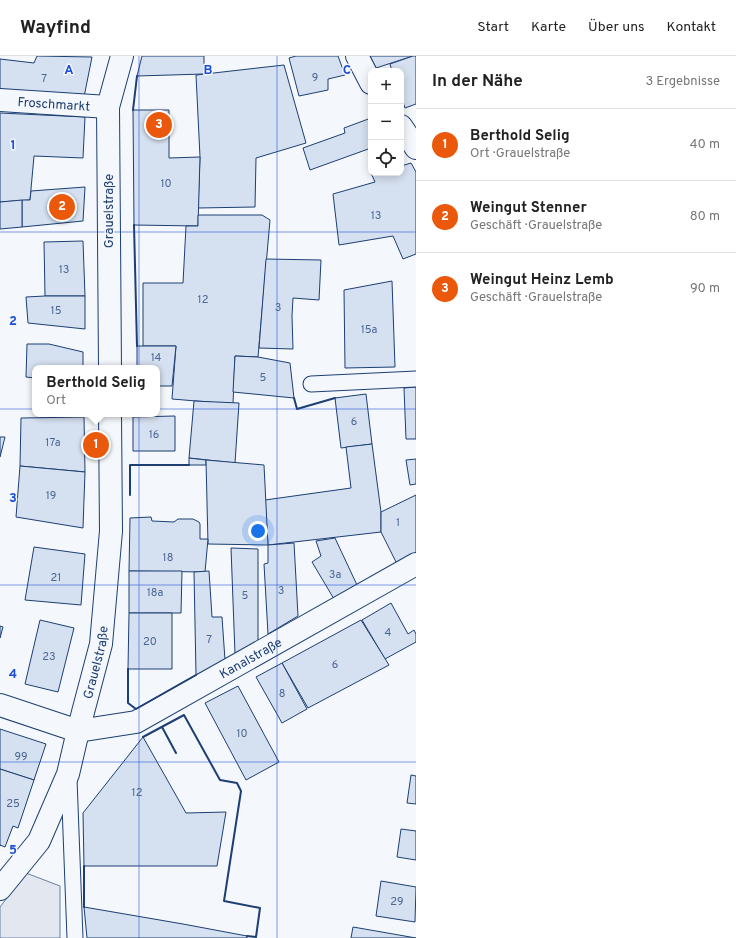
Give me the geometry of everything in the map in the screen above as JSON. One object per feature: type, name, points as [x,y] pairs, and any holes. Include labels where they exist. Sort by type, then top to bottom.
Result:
[{"type":"street","name":"Grauelstraße","points":[[110,365],[108,107],[122,56]]},
{"type":"street","points":[[357,56],[368,77]]},
{"type":"street","name":"Froschmarkt","points":[[0,100],[108,107]]},
{"type":"street","points":[[404,130],[416,148]]},
{"type":"street","name":"Grauelstraße","points":[[0,888],[39,841],[68,774],[101,644],[111,531],[110,417]]},
{"type":"street","name":"Kanalstraße","points":[[78,731],[136,722],[416,564]]},
{"type":"street","points":[[0,705],[78,731]]},
{"type":"lane","points":[[311,384],[416,379]]},
{"type":"lane","points":[[68,774],[75,938]]},
{"type":"shaded area","points":[[26,873],[60,886],[60,938],[0,938],[0,907]]},
{"type":"building","points":[[37,56],[92,57],[84,97],[0,92],[0,59],[34,63]]},
{"type":"building","points":[[142,56],[204,56],[204,74],[137,76]]},
{"type":"building","points":[[296,56],[338,56],[345,75],[328,79],[328,90],[299,96],[289,58]]},
{"type":"building","points":[[370,56],[413,56],[376,68]]},
{"type":"building","points":[[416,56],[416,104],[405,108],[404,68],[391,68],[390,64]]},
{"type":"building","points":[[284,65],[306,143],[256,158],[255,207],[198,208],[200,157],[196,75]]},
{"type":"building","points":[[133,110],[169,110],[169,158],[200,157],[198,226],[134,225]]},
{"type":"building","points":[[0,113],[85,117],[83,158],[34,156],[30,200],[0,202]]},
{"type":"building","points":[[368,119],[368,149],[310,170],[303,148],[345,133],[344,128]]},
{"type":"building","points":[[411,163],[416,172],[416,254],[403,259],[393,236],[339,245],[333,194],[375,182],[372,176],[404,176],[404,165]]},
{"type":"building","points":[[85,187],[83,221],[22,227],[22,200],[30,200],[31,191]]},
{"type":"building","points":[[22,200],[22,227],[0,229],[0,202]]},
{"type":"building","points":[[198,215],[262,215],[270,220],[258,357],[235,356],[233,404],[172,399],[176,346],[143,346],[143,283],[183,283],[186,226],[198,226]]},
{"type":"building","points":[[83,241],[85,296],[45,296],[44,242]]},
{"type":"building","points":[[266,259],[321,260],[319,300],[293,298],[293,349],[259,348]]},
{"type":"building","points":[[392,281],[395,367],[345,368],[344,290]]},
{"type":"building","points":[[85,296],[85,329],[28,323],[26,297]]},
{"type":"building","points":[[27,344],[49,344],[83,352],[83,365],[32,365],[32,378],[26,377]]},
{"type":"building","points":[[137,346],[176,346],[172,386],[160,386],[160,365],[137,365]]},
{"type":"building","points":[[235,356],[258,357],[290,363],[294,398],[233,392]]},
{"type":"building","points":[[416,387],[416,439],[406,439],[404,388]]},
{"type":"building","points":[[366,394],[372,444],[341,448],[335,398]]},
{"type":"building","points":[[194,401],[239,403],[235,463],[189,458]]},
{"type":"building","points":[[175,416],[175,451],[133,451],[133,417]]},
{"type":"building","points":[[84,417],[85,472],[20,466],[21,418]]},
{"type":"building","points":[[0,437],[5,437],[0,457]]},
{"type":"building","points":[[372,444],[381,512],[381,532],[268,545],[265,500],[351,488],[346,447]]},
{"type":"building","points":[[189,458],[206,460],[206,465],[189,465]]},
{"type":"building","points":[[416,459],[416,484],[410,485],[406,460]]},
{"type":"building","points":[[206,460],[264,465],[268,545],[208,544]]},
{"type":"building","points":[[20,466],[85,472],[83,528],[16,517]]},
{"type":"building","points":[[416,495],[416,554],[398,566],[381,532],[381,512]]},
{"type":"building","points":[[151,517],[152,521],[174,522],[178,519],[193,519],[199,522],[200,539],[208,539],[205,572],[129,571],[130,518]]},
{"type":"building","points":[[335,538],[357,585],[334,599],[312,562],[321,556],[316,541]]},
{"type":"building","points":[[294,543],[298,616],[268,634],[264,564],[268,563],[268,545]]},
{"type":"building","points":[[34,547],[85,554],[81,605],[25,600]]},
{"type":"building","points":[[231,548],[258,549],[258,642],[235,654]]},
{"type":"building","points":[[129,571],[182,571],[181,613],[129,613]]},
{"type":"building","points":[[209,571],[212,617],[222,617],[225,660],[196,675],[194,572]]},
{"type":"building","points":[[391,603],[408,634],[414,630],[416,634],[416,642],[385,659],[362,620]]},
{"type":"building","points":[[129,613],[172,613],[172,669],[128,669]]},
{"type":"building","points":[[40,620],[74,628],[58,692],[25,684]]},
{"type":"building","points":[[361,620],[389,665],[308,708],[282,663]]},
{"type":"building","points":[[0,626],[3,627],[0,638]]},
{"type":"building","points":[[282,663],[307,709],[282,723],[256,677]]},
{"type":"building","points":[[238,686],[279,762],[246,780],[205,703]]},
{"type":"building","points":[[0,729],[46,744],[34,780],[0,769]]},
{"type":"building","points":[[143,737],[186,813],[226,812],[217,866],[84,866],[83,813]]},
{"type":"building","points":[[0,769],[34,780],[18,828],[13,826],[5,847],[0,845]]},
{"type":"building","points":[[411,775],[416,776],[416,804],[407,803]]},
{"type":"building","points":[[401,829],[416,831],[416,860],[397,857]]},
{"type":"building","points":[[381,881],[416,887],[415,922],[376,916]]},
{"type":"building","points":[[84,907],[247,936],[247,938],[87,938]]},
{"type":"building","points":[[353,927],[416,938],[351,938]]},
{"type":"wall","points":[[133,110],[137,76]]},
{"type":"wall","points":[[134,225],[137,346]]},
{"type":"wall","points":[[294,398],[297,409],[335,398]]},
{"type":"wall","points":[[130,495],[130,465],[189,465]]},
{"type":"wall","points":[[128,669],[128,703],[136,709],[196,675]]},
{"type":"wall","points":[[143,737],[184,715],[220,780],[237,783],[241,791],[224,901],[260,908],[256,937],[247,936]]},
{"type":"wall","points":[[162,727],[176,753]]},
{"type":"wall","points":[[84,866],[84,907]]},
{"type":"place","name":"Weingut Heinz Lemb","points":[[159,125]]},
{"type":"place","name":"Weingut Stenner","points":[[62,207]]},
{"type":"place","name":"Berthold Selig","points":[[96,445]]}]
